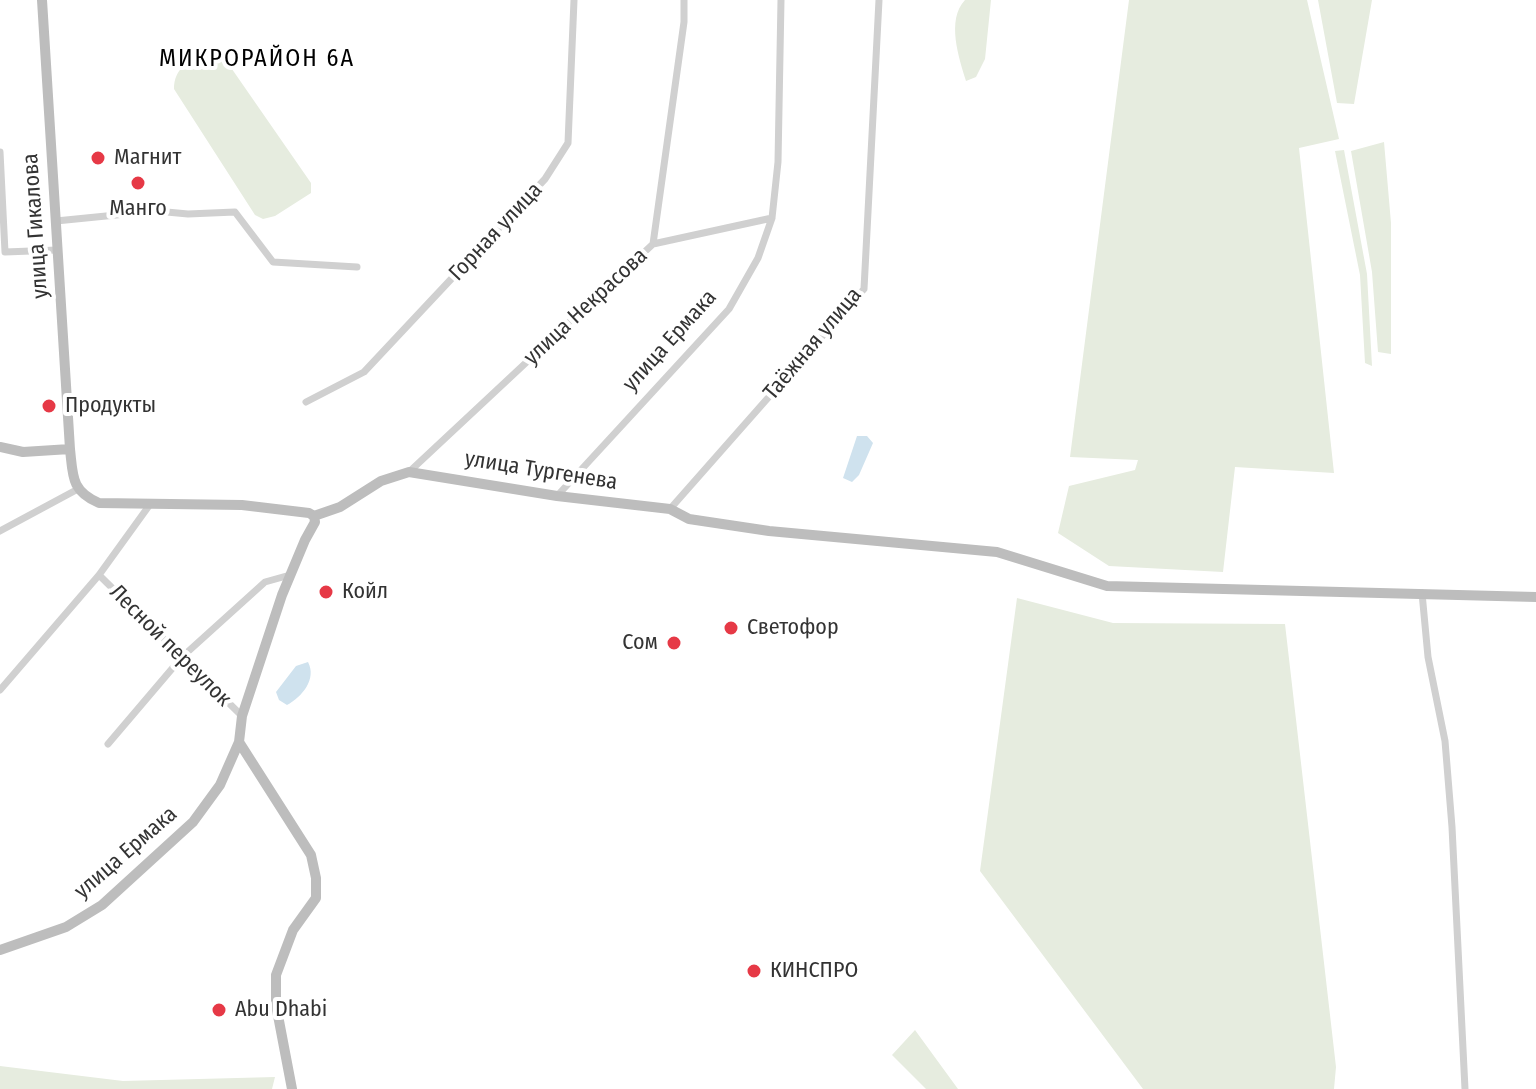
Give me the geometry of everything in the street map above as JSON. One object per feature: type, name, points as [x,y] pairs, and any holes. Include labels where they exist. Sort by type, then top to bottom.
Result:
[{"type":"street","name":"улица Гикалова","points":[[42,0],[70,449],[73,477],[78,489]]},
{"type":"street","name":"Горная улица","points":[[306,402],[364,372],[545,179],[568,143],[574,0]]},
{"type":"street","name":"улица Некрасова","points":[[409,472],[653,244],[684,22],[684,0]]},
{"type":"street","name":"улица Ермака","points":[[557,496],[729,309],[758,258],[772,218],[778,162],[781,0]]},
{"type":"street","name":"Таёжная улица","points":[[670,509],[832,329],[864,289],[879,0]]},
{"type":"street","points":[[0,152],[5,252],[57,250]]},
{"type":"street","points":[[56,221],[156,211],[188,214],[235,212],[273,262],[357,267]]},
{"type":"street","points":[[653,244],[772,218]]},
{"type":"street","points":[[0,447],[23,452],[70,449]]},
{"type":"street","points":[[0,531],[78,489],[85,497],[99,503],[242,505],[314,516],[340,507],[381,481],[409,472]]},
{"type":"street","name":"улица Тургенева","points":[[409,472],[557,496],[670,509],[689,519],[769,531],[997,552],[1107,586],[1536,597]]},
{"type":"street","points":[[0,690],[99,575],[151,503]]},
{"type":"street","name":"улица Ермака","points":[[0,950],[66,927],[102,905],[193,822],[220,785],[239,742],[242,716],[290,575],[315,522],[314,516]]},
{"type":"street","name":"Лесной переулок","points":[[99,575],[242,716]]},
{"type":"street","points":[[108,744],[182,657],[265,582],[290,575]]},
{"type":"street","points":[[1422,593],[1428,657],[1445,741],[1465,1089]]},
{"type":"street","points":[[239,742],[311,855],[316,878],[316,898],[293,930],[276,975],[276,1005],[292,1089]]},
{"type":"shaded area","points":[[965,0],[991,0],[985,59],[976,77],[966,81],[955,28],[959,8]]},
{"type":"shaded area","points":[[1129,0],[1307,0],[1339,139],[1299,148],[1334,473],[1235,467],[1223,572],[1109,566],[1058,533],[1069,486],[1135,470],[1138,460],[1070,457]]},
{"type":"shaded area","points":[[1318,0],[1372,0],[1354,104],[1337,103]]},
{"type":"shaded area","points":[[206,54],[225,59],[311,183],[311,193],[275,216],[263,219],[255,215],[174,89],[176,76],[183,66]]},
{"type":"shaded area","points":[[1384,142],[1391,223],[1391,354],[1378,352],[1372,272],[1351,151]]},
{"type":"shaded area","points":[[1344,150],[1367,274],[1372,366],[1365,363],[1360,275],[1335,151]]},
{"type":"shaded area","points":[[1017,598],[1113,623],[1285,624],[1336,1067],[1334,1089],[1143,1089],[980,871]]},
{"type":"shaded area","points":[[915,1030],[958,1089],[926,1089],[892,1055]]},
{"type":"shaded area","points":[[0,1066],[123,1081],[275,1077],[272,1089],[0,1089]]},
{"type":"water","points":[[857,436],[867,436],[873,443],[859,475],[852,482],[843,478]]},
{"type":"water","points":[[308,662],[309,681],[298,697],[287,705],[279,700],[276,692],[296,666]]},
{"type":"place","name":"Магнит","points":[[98,158]]},
{"type":"place","name":"Манго","points":[[138,183]]},
{"type":"place","name":"Продукты","points":[[49,406]]},
{"type":"place","name":"Койл","points":[[326,592]]},
{"type":"place","name":"Светофор","points":[[731,628]]},
{"type":"place","name":"Сом","points":[[674,643]]},
{"type":"place","name":"КИНСПРО","points":[[754,971]]},
{"type":"place","name":"Abu Dhabi","points":[[219,1010]]},
{"type":"district","name":"МИКРОРАЙОН 6А","points":[[257,59]]}]
